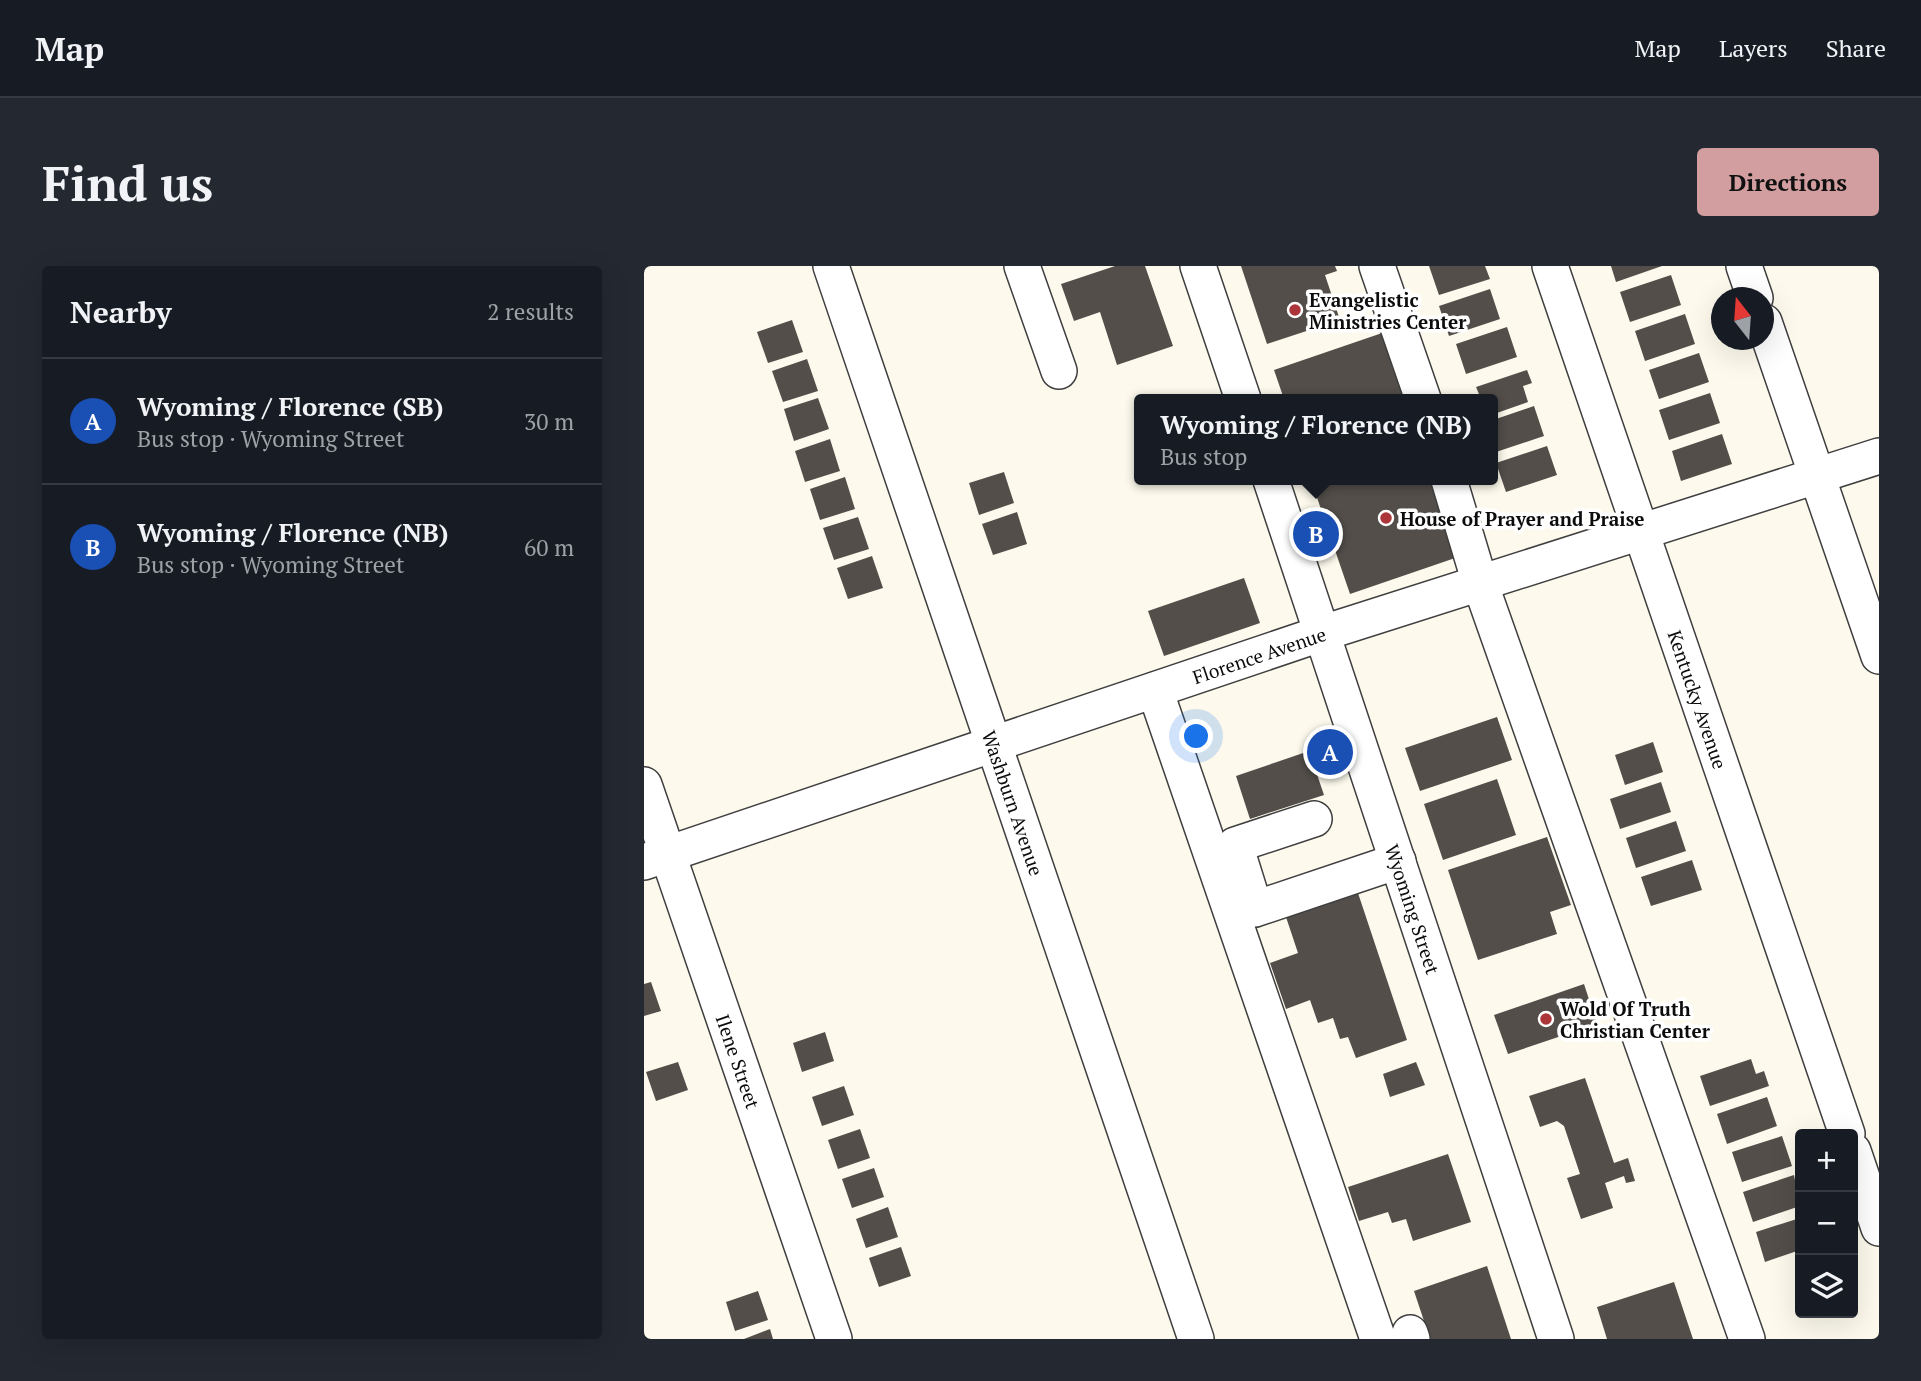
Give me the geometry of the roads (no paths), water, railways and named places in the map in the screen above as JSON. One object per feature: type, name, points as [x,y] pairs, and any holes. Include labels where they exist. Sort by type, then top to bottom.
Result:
[{"type":"street","name":"Washburn Avenue","points":[[831,266],[1196,1339]]},
{"type":"street","points":[[1022,266],[1059,371]]},
{"type":"street","points":[[1198,266],[1241,394]]},
{"type":"street","points":[[1377,266],[1421,394]]},
{"type":"street","name":"Kentucky Avenue","points":[[1550,266],[1845,1129]]},
{"type":"street","points":[[1744,266],[1751,287]]},
{"type":"street","points":[[1773,350],[1879,656]]},
{"type":"street","name":"Florence Avenue","points":[[656,858],[1323,633],[1879,456]]},
{"type":"street","name":"Wyoming Street","points":[[1273,485],[1556,1339]]},
{"type":"street","points":[[1451,485],[1480,583],[1747,1339]]},
{"type":"street","points":[[1155,690],[1400,1337]]},
{"type":"street","name":"Ilene Street","points":[[644,785],[656,858],[834,1339]]},
{"type":"street","points":[[1314,819],[1235,845],[1255,909],[1398,861]]},
{"type":"street","points":[[1858,1166],[1879,1228]]},
{"type":"place","name":"Evangelistic Ministries Center","points":[[1295,310]]},
{"type":"place","name":"House of Prayer and Praise","points":[[1386,518]]},
{"type":"place","name":"Wyoming / Florence (NB)","points":[[1316,534]]},
{"type":"place","name":"Wyoming / Florence (SB)","points":[[1330,752]]},
{"type":"place","name":"Wold Of Truth Christian Center","points":[[1546,1019]]}]
